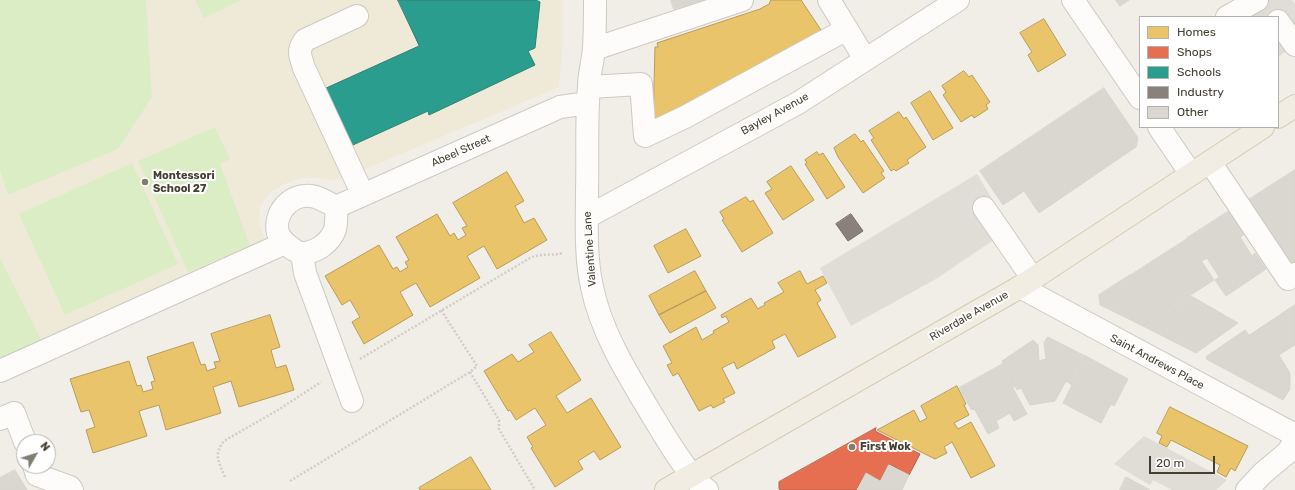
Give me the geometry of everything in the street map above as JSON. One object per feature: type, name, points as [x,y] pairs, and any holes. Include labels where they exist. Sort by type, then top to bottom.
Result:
[{"type":"main road","points":[[1279,116],[1295,106]]},
{"type":"main road","name":"Riverdale Avenue","points":[[666,490],[1026,283],[1261,128]]},
{"type":"street","name":"Valentine Lane","points":[[595,0],[594,49],[588,95],[587,217],[589,270],[597,306],[611,341],[654,419],[691,475],[702,487],[707,490]]},
{"type":"street","points":[[594,49],[742,0]]},
{"type":"street","points":[[829,0],[866,59]]},
{"type":"street","name":"Bayley Avenue","points":[[587,217],[798,103],[958,0]]},
{"type":"street","points":[[1073,0],[1132,70],[1139,94]]},
{"type":"street","points":[[1229,16],[1257,0]]},
{"type":"street","points":[[1263,0],[1274,16]]},
{"type":"street","points":[[357,16],[305,40],[299,53],[304,68],[363,195]]},
{"type":"street","points":[[1279,22],[1295,45]]},
{"type":"street","name":"Abeel Street","points":[[336,207],[588,95],[641,84],[645,136],[685,117],[847,29]]},
{"type":"street","points":[[1160,128],[1191,174]]},
{"type":"street","points":[[1210,162],[1288,279],[1295,274]]},
{"type":"street","points":[[0,371],[294,248],[317,249],[330,240],[337,223],[336,207],[321,199],[311,196],[297,196],[287,203],[280,212],[278,234],[294,248],[305,273],[352,401]]},
{"type":"street","points":[[984,208],[1026,283]]},
{"type":"street","name":"Saint Andrews Place","points":[[1026,283],[1295,435]]},
{"type":"street","points":[[0,419],[14,413],[22,434]]},
{"type":"street","points":[[1247,490],[1263,473],[1287,453],[1295,441]]},
{"type":"street","points":[[37,474],[70,487],[72,490]]},
{"type":"path","points":[[226,477],[217,454],[219,447],[224,441],[278,410],[340,370],[530,258],[536,255],[555,255],[562,253]]},
{"type":"path","points":[[290,481],[470,372],[477,366],[441,310]]},
{"type":"path","points":[[470,372],[499,420],[499,429],[535,490]]},
{"type":"shaded area","name":"Montessori School 27","points":[[0,0],[563,0],[562,49],[559,87],[345,178],[330,180],[301,178],[284,184],[270,193],[260,206],[259,224],[268,247],[0,367]]},
{"type":"shaded area","points":[[1256,0],[1292,0],[1295,4],[1295,45],[1279,56],[1279,16],[1234,16]]},
{"type":"shaded area","points":[[977,174],[1010,229],[936,279],[851,326],[820,268]]},
{"type":"shaded area","points":[[1144,436],[1227,480],[1216,490],[1172,490],[1153,480],[1150,485],[1114,464]]},
{"type":"green space","points":[[0,0],[146,0],[152,97],[118,149],[8,195],[0,170]]},
{"type":"green space","points":[[195,0],[241,0],[204,18]]},
{"type":"green space","points":[[215,127],[230,159],[220,164],[250,246],[188,272],[138,161]]},
{"type":"green space","points":[[132,163],[178,264],[65,315],[19,214]]},
{"type":"green space","points":[[0,258],[43,343],[0,359]]},
{"type":"building: Homes","points":[[771,0],[801,0],[821,30],[657,123],[653,122],[655,47],[658,47],[657,43],[760,9],[769,4]]},
{"type":"building: Homes","points":[[1044,19],[1066,55],[1038,72],[1028,55],[1032,52],[1020,33]]},
{"type":"building: Homes","points":[[964,71],[969,77],[972,75],[990,102],[986,105],[988,109],[974,118],[972,115],[961,122],[943,95],[946,92],[942,86]]},
{"type":"building: Homes","points":[[930,91],[953,128],[933,140],[911,103]]},
{"type":"building: Homes","points":[[899,112],[904,119],[906,117],[926,147],[907,160],[909,163],[896,171],[894,169],[891,171],[871,140],[874,138],[869,131]]},
{"type":"building: Homes","points":[[855,134],[861,142],[863,140],[884,171],[881,173],[885,178],[863,193],[838,157],[834,148]]},
{"type":"building: Homes","points":[[817,152],[819,155],[823,153],[845,187],[827,199],[805,164],[807,163],[805,160]]},
{"type":"building: Homes","points":[[791,166],[814,200],[783,220],[765,193],[772,189],[767,182]]},
{"type":"building: Homes","points":[[507,172],[524,201],[515,206],[524,223],[534,218],[547,240],[497,269],[484,246],[467,256],[480,278],[430,307],[416,283],[400,292],[413,315],[364,344],[352,322],[360,317],[350,300],[342,305],[325,276],[379,245],[393,269],[397,267],[400,272],[408,267],[405,262],[409,260],[396,237],[437,214],[450,236],[454,233],[458,240],[466,235],[462,228],[467,226],[453,203]]},
{"type":"building: Homes","points":[[746,197],[750,202],[753,200],[773,233],[742,252],[722,220],[724,219],[720,212]]},
{"type":"building: Homes","points":[[686,229],[701,256],[668,273],[654,246]]},
{"type":"building: Homes","points":[[695,271],[706,291],[659,315],[649,296]]},
{"type":"building: Homes","points":[[800,271],[807,284],[823,276],[827,283],[815,290],[821,300],[817,303],[836,337],[798,357],[785,334],[772,341],[775,348],[737,369],[734,362],[722,368],[735,393],[723,399],[725,402],[713,408],[711,405],[699,411],[678,373],[673,376],[667,365],[672,363],[663,346],[696,327],[702,340],[714,333],[713,331],[729,322],[726,316],[722,318],[721,315],[751,298],[758,309],[765,305],[764,303],[784,292],[778,283]]},
{"type":"building: Homes","points":[[706,291],[716,308],[670,333],[659,315]]},
{"type":"building: Homes","points":[[270,315],[280,347],[271,350],[276,368],[286,365],[294,390],[239,407],[231,381],[213,387],[221,413],[166,430],[159,405],[139,411],[147,436],[93,453],[86,430],[95,427],[89,410],[81,412],[70,379],[129,361],[137,386],[141,385],[143,392],[153,389],[151,382],[155,381],[147,357],[193,342],[201,365],[205,364],[207,371],[216,368],[214,362],[220,361],[211,334]]},
{"type":"building: Homes","points":[[551,332],[581,380],[556,396],[567,413],[591,398],[621,447],[600,460],[594,451],[578,461],[583,469],[555,487],[531,448],[533,447],[527,437],[546,425],[535,408],[516,420],[510,410],[508,411],[484,371],[512,354],[518,362],[534,352],[529,345]]},
{"type":"building: Homes","points":[[957,386],[966,404],[964,405],[969,415],[954,423],[958,429],[971,422],[995,466],[971,478],[952,442],[944,447],[947,453],[935,459],[877,430],[914,410],[920,422],[927,418],[921,406]]},
{"type":"building: Homes","points":[[1170,407],[1248,446],[1235,471],[1231,468],[1226,477],[1217,472],[1220,465],[1171,440],[1167,447],[1159,443],[1162,436],[1157,433]]},
{"type":"building: Homes","points":[[471,457],[491,490],[420,490],[419,488]]},
{"type":"building: Shops","points":[[876,428],[875,431],[920,454],[909,475],[889,464],[880,481],[866,473],[856,490],[779,489],[779,482]]},
{"type":"building: Schools","points":[[398,0],[536,0],[540,2],[535,48],[528,51],[535,65],[429,115],[428,111],[344,149],[324,89],[419,46]]},
{"type":"building: Industry","points":[[851,214],[863,231],[848,241],[836,224]]},
{"type":"building: Other","points":[[671,0],[704,0],[674,9]]},
{"type":"building: Other","points":[[1116,0],[1129,0],[1120,6]]},
{"type":"building: Other","points":[[1104,88],[1138,138],[1136,147],[1039,213],[1024,191],[1003,205],[980,171]]},
{"type":"building: Other","points":[[1295,170],[1295,263],[1289,267],[1242,204]]},
{"type":"building: Other","points":[[1229,211],[1245,234],[1240,237],[1252,256],[1255,253],[1266,269],[1226,296],[1215,280],[1219,277],[1207,258],[1202,261],[1187,238]]},
{"type":"building: Other","points":[[1187,239],[1214,280],[1172,307],[1131,275]]},
{"type":"building: Other","points":[[1130,275],[1172,307],[1143,326],[1100,305],[1099,295]]},
{"type":"building: Other","points":[[1191,296],[1238,323],[1196,353],[1143,326]]},
{"type":"building: Other","points":[[1295,305],[1295,345],[1279,355],[1290,373],[1290,389],[1283,400],[1206,359],[1207,356],[1245,330],[1249,335]]},
{"type":"building: Other","points":[[1048,337],[1083,355],[1068,383],[1066,381],[1055,401],[1030,405],[1021,388],[1017,390],[1002,361],[1033,340],[1038,345],[1039,361],[1046,359],[1044,343]]},
{"type":"building: Other","points":[[1084,355],[1128,379],[1114,406],[1111,404],[1101,423],[1063,403],[1072,385],[1069,383]]},
{"type":"building: Other","points":[[1003,364],[1014,384],[1013,388],[1027,414],[1014,421],[1010,413],[996,421],[999,428],[988,434],[975,410],[971,409],[959,388]]},
{"type":"building: Other","points":[[889,465],[909,475],[902,490],[857,490],[866,473],[880,481]]},
{"type":"building: Other","points":[[15,470],[16,474],[27,490],[0,490],[0,478]]},
{"type":"building: Other","points":[[1126,477],[1150,490],[1120,490]]},
{"type":"place","name":"Montessori School 27","points":[[145,182]]},
{"type":"place","name":"First Wok","points":[[852,447]]}]
